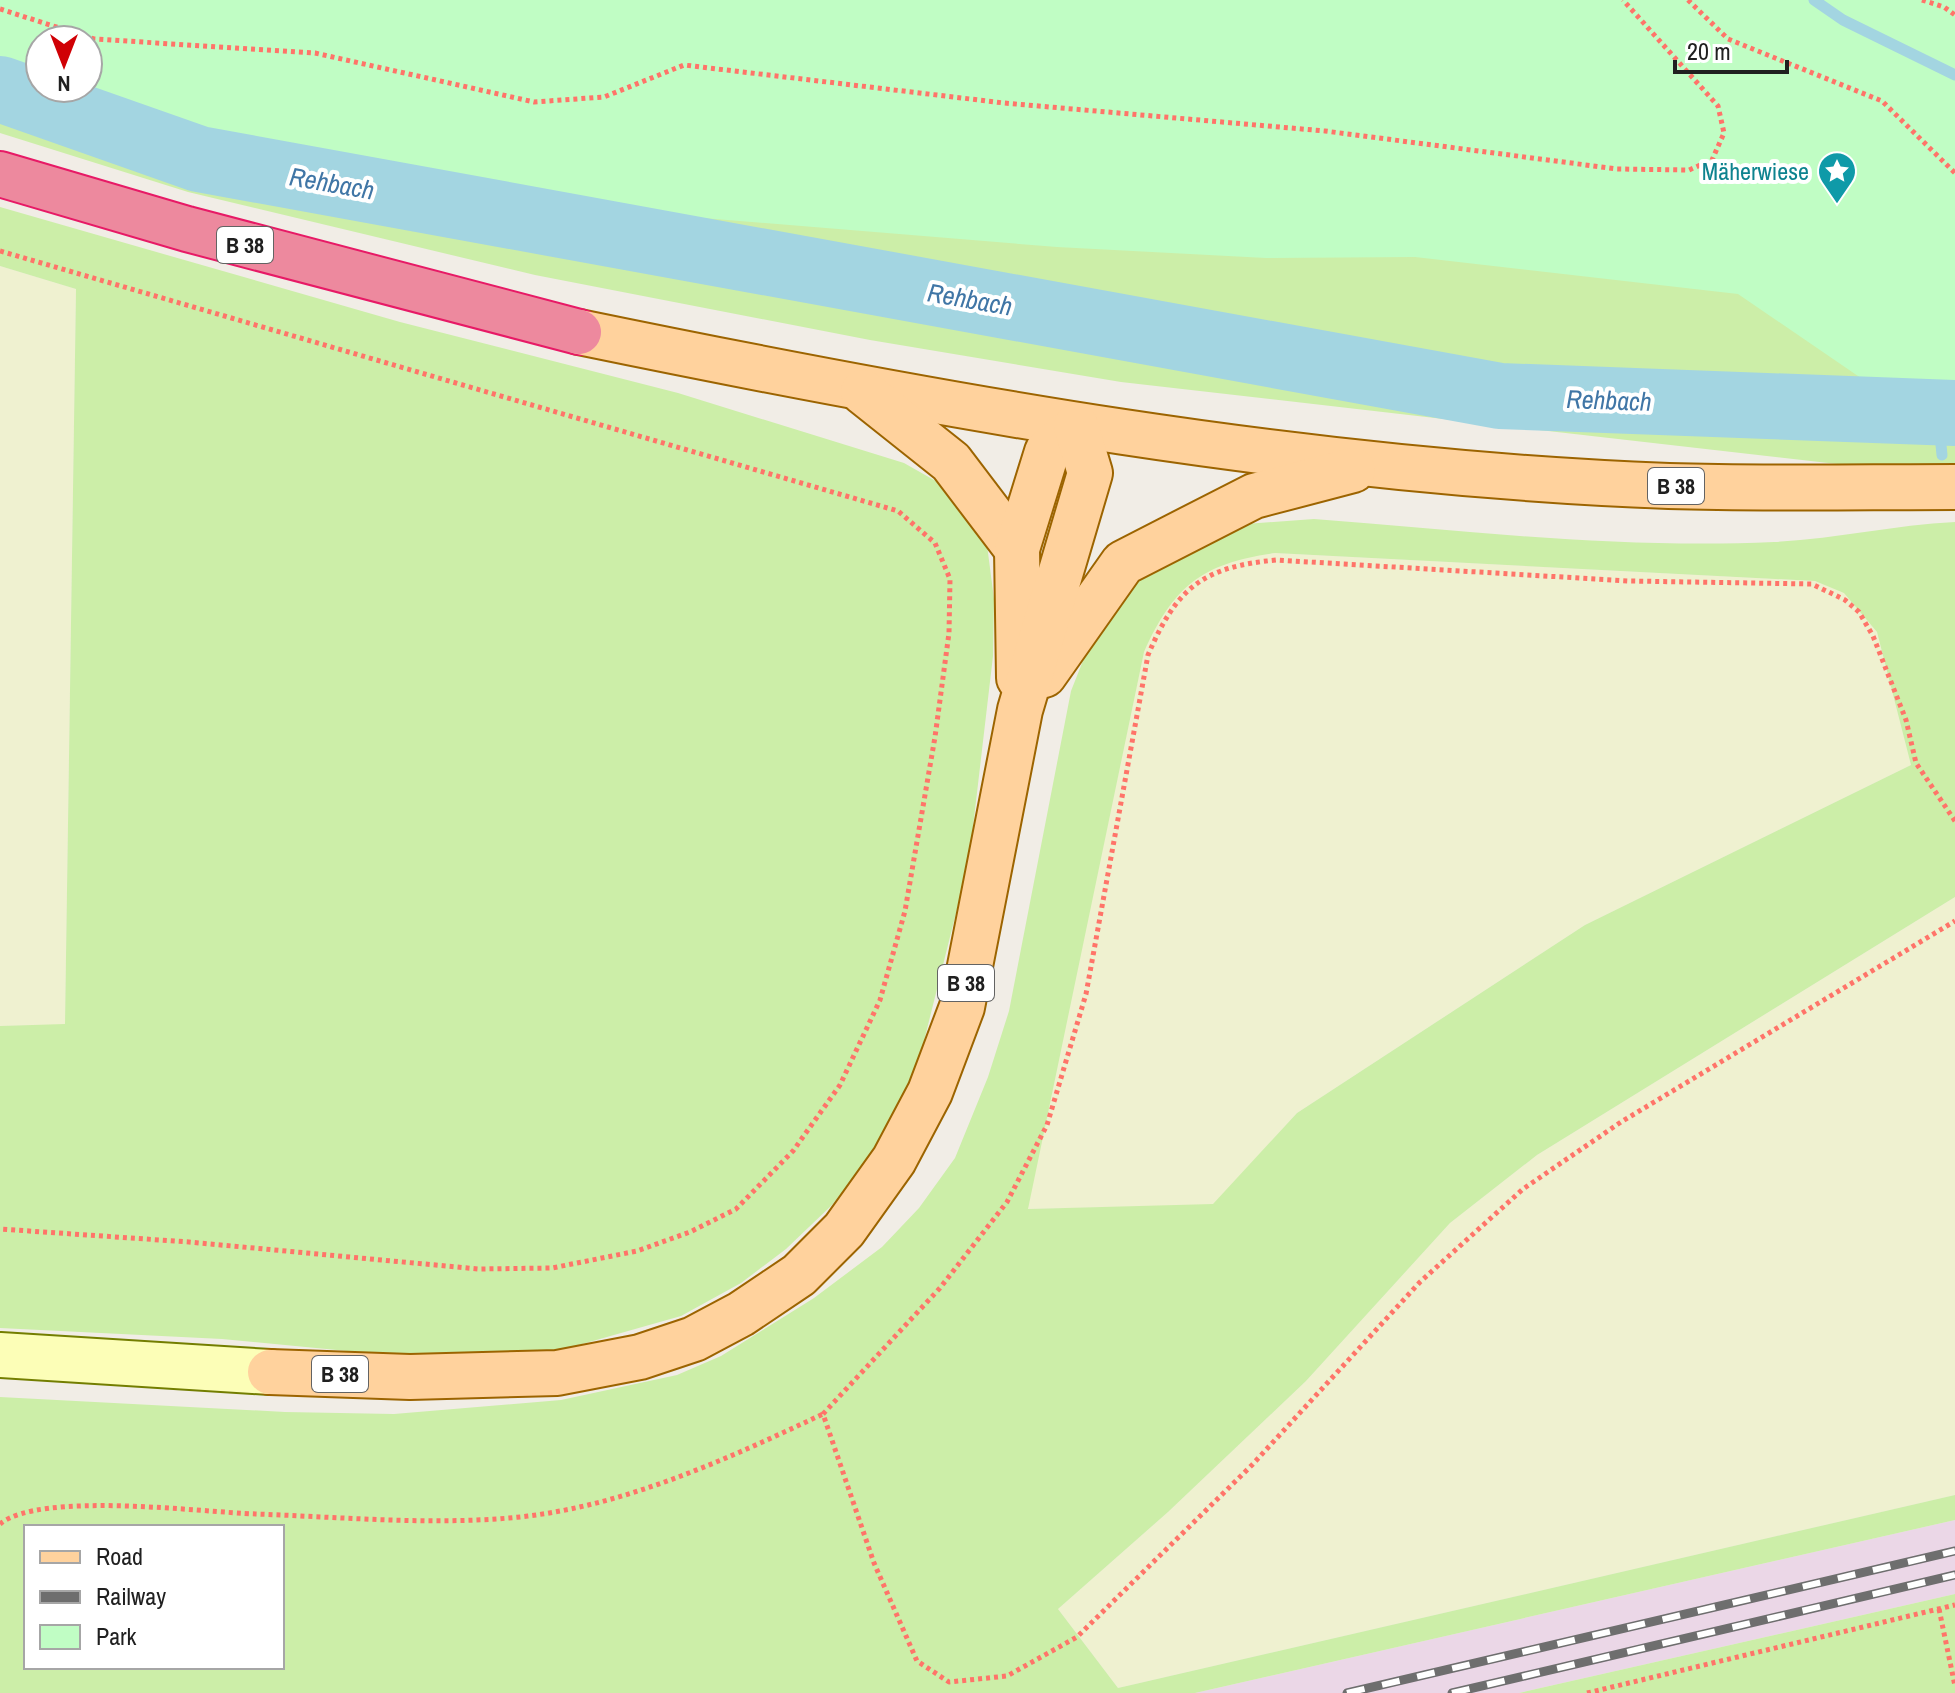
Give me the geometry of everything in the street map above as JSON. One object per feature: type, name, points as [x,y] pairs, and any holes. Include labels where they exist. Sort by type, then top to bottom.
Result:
[{"type":"highway","name":"B 38","points":[[0,174],[187,229],[579,332]]},
{"type":"main road","name":"B 38","points":[[579,332],[861,390],[1076,426],[1378,464],[1668,486],[1955,487]]},
{"type":"main road","name":"B 38","points":[[861,390],[951,462],[1017,549]]},
{"type":"main road","name":"B 38","points":[[1020,710],[1017,549],[1047,452],[1076,426]]},
{"type":"main road","name":"B 38","points":[[0,1355],[270,1372],[410,1377],[557,1373],[640,1357],[694,1339],[741,1314],[799,1275],[844,1230],[872,1195],[930,1092],[962,1007],[1020,710],[1090,473],[1076,426]]},
{"type":"main road","name":"B 38","points":[[1020,710],[1123,563],[1254,496],[1378,464]]},
{"type":"path","points":[[0,9],[94,39],[315,53],[534,102],[604,97],[684,65],[1004,103],[1325,131],[1617,169],[1689,170],[1712,160],[1724,133],[1718,106],[1623,0]]},
{"type":"path","points":[[1688,0],[1728,39],[1882,101],[1955,173]]},
{"type":"path","points":[[1922,0],[1944,7],[1955,15]]},
{"type":"path","points":[[0,251],[898,511],[935,543],[950,579],[949,633],[935,737],[905,911],[880,1000],[840,1085],[793,1151],[736,1209],[690,1232],[637,1251],[552,1268],[478,1269],[0,1229]]},
{"type":"path","points":[[0,1524],[10,1516],[70,1505],[398,1520],[511,1518],[621,1496],[746,1450],[823,1414],[940,1288],[998,1214],[1047,1125],[1086,994],[1148,655],[1162,622],[1181,594],[1207,575],[1236,564],[1276,560],[1629,581],[1812,584],[1845,600],[1866,624],[1906,720],[1916,763],[1955,821]]},
{"type":"path","points":[[823,1414],[874,1563],[917,1661],[949,1682],[1007,1676],[1077,1637],[1252,1465],[1420,1282],[1523,1189],[1621,1122],[1955,921]]},
{"type":"path","points":[[1587,1693],[1955,1605]]},
{"type":"path","points":[[1939,1609],[1955,1686]]},
{"type":"shaded area","points":[[1955,1520],[1955,1594],[1519,1693],[1195,1693]]},
{"type":"green space","points":[[0,0],[1955,0],[1955,427],[1931,426],[1738,294],[1415,257],[1266,258],[1057,247],[312,186],[178,137],[61,104],[104,104],[104,24],[24,24],[24,94],[0,87]]},
{"type":"green space","points":[[1955,0],[1955,467],[1872,468],[1121,382],[870,340],[535,275],[188,192],[0,133],[0,16],[24,30],[24,104],[104,104],[104,87]]},
{"type":"green space","points":[[0,207],[400,322],[678,393],[904,463],[941,484],[987,545],[994,599],[993,656],[969,861],[920,1057],[883,1140],[832,1205],[786,1249],[741,1283],[681,1316],[554,1352],[409,1357],[222,1339],[0,1328],[0,1026],[65,1024],[76,289],[0,266]]},
{"type":"green space","points":[[0,266],[76,289],[65,1025],[0,1026]]},
{"type":"green space","points":[[1314,519],[1544,538],[1717,544],[1797,540],[1955,522],[1955,897],[1537,1155],[1450,1223],[1306,1381],[1168,1512],[1058,1609],[1118,1688],[1955,1495],[1955,1520],[1195,1693],[0,1693],[0,1397],[285,1412],[394,1414],[561,1400],[677,1375],[721,1356],[814,1298],[882,1247],[919,1208],[955,1158],[988,1077],[1009,1011],[1071,691],[1088,648],[1138,571],[1232,525]],"holes":[[[1275,553],[1815,581],[1844,593],[1877,632],[1911,765],[1585,925],[1297,1113],[1213,1204],[1028,1209],[1144,652],[1167,610],[1194,581],[1228,563]]]},
{"type":"green space","points":[[1275,553],[1815,581],[1844,592],[1877,632],[1911,765],[1585,925],[1297,1113],[1213,1205],[1027,1209],[1144,651],[1158,619],[1179,591],[1204,573],[1234,559]]},
{"type":"green space","points":[[1955,897],[1955,1495],[1118,1688],[1058,1609],[1168,1512],[1306,1381],[1450,1223],[1537,1155]]},
{"type":"green space","points":[[1955,1594],[1955,1693],[1519,1693]]},
{"type":"waterway","points":[[1814,0],[1843,20],[1955,75]]},
{"type":"waterway","name":"Rehbach","points":[[0,89],[199,159],[1500,396],[1955,413]]},
{"type":"waterway","points":[[1938,414],[1942,455]]},
{"type":"railway","points":[[1347,1693],[1955,1551]]},
{"type":"railway","points":[[1452,1693],[1955,1575]]},
{"type":"place","name":"Mäherwiese","points":[[1837,205]]}]
